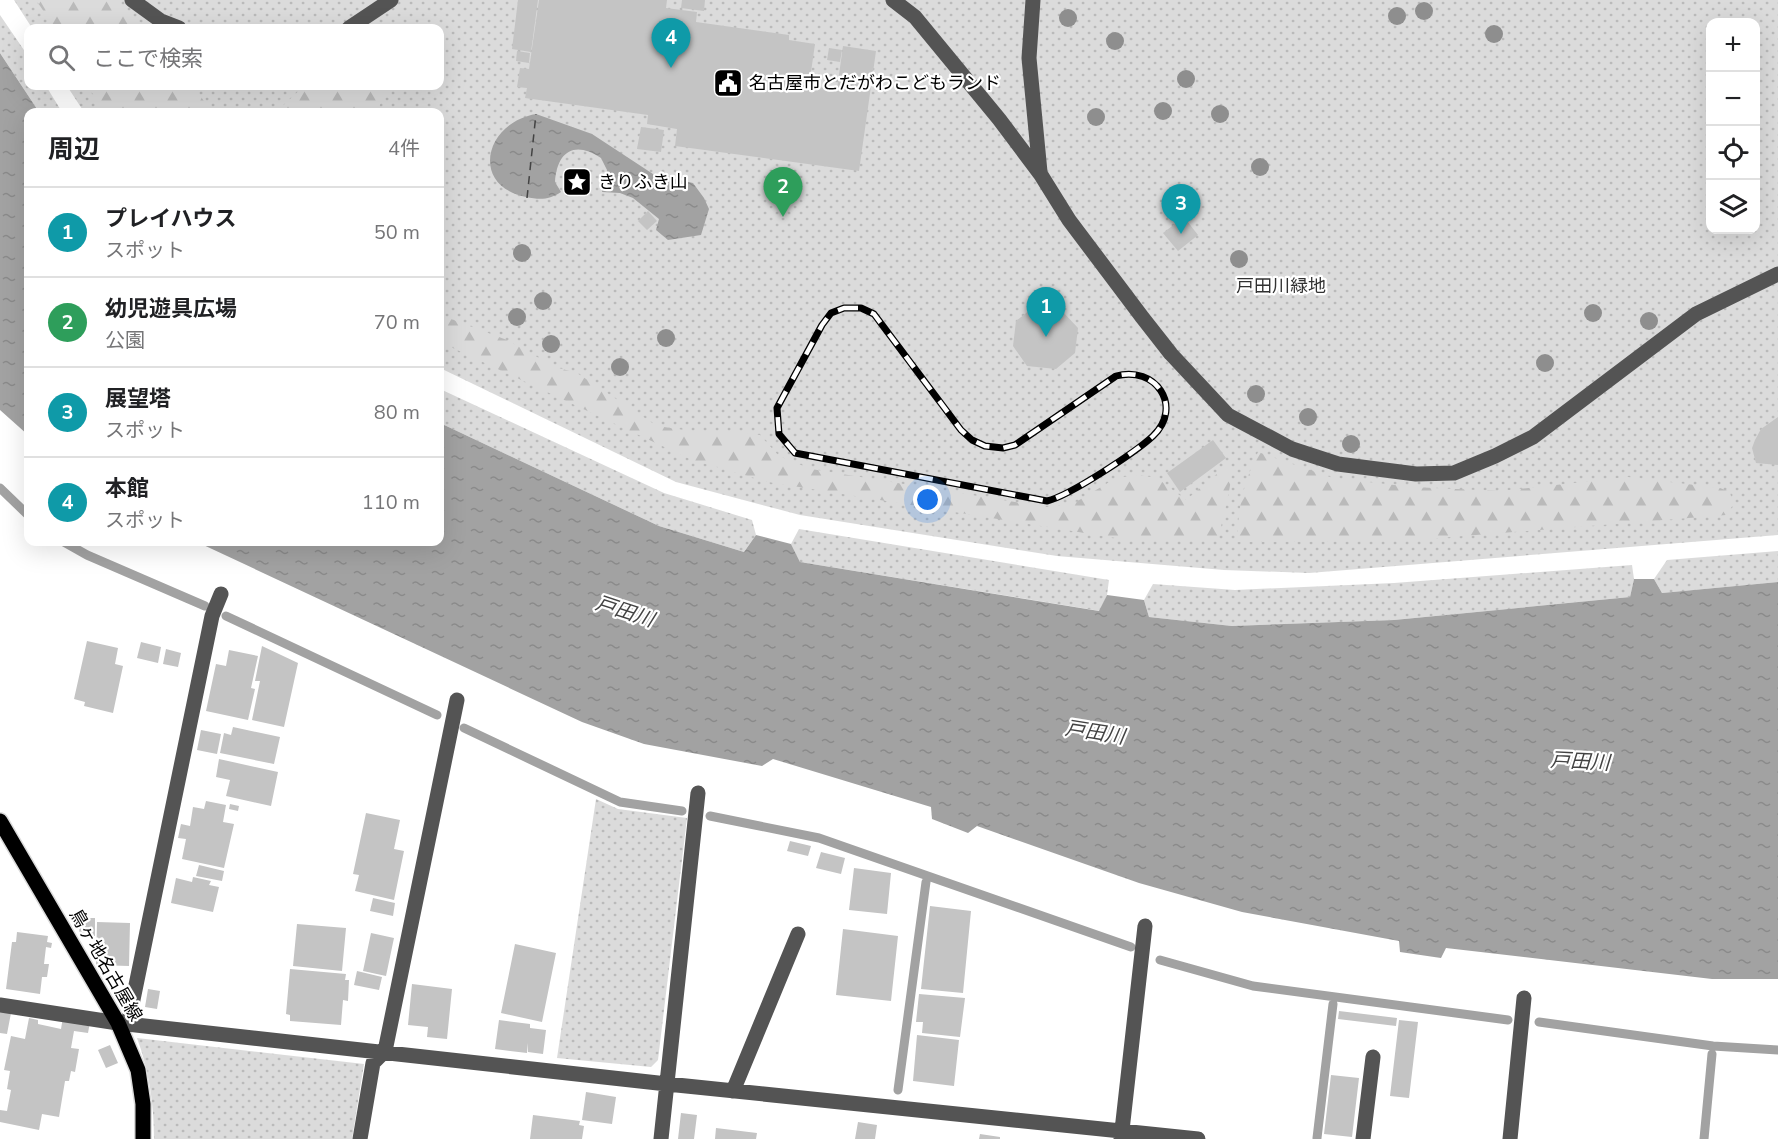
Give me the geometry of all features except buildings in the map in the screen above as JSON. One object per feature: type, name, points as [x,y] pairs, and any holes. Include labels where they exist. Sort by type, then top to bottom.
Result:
[{"type":"main road","name":"鳥ヶ地名古屋線","points":[[0,821],[123,1023],[138,1070],[143,1104],[143,1139]]},
{"type":"street","points":[[132,0],[169,24]]},
{"type":"street","points":[[355,24],[391,0]]},
{"type":"street","points":[[892,0],[915,17],[999,119],[1041,175],[1069,220],[1142,317],[1171,354],[1228,415],[1292,449],[1338,464],[1374,470],[1454,474],[1533,437],[1696,314],[1778,274]]},
{"type":"street","points":[[1033,0],[1029,58],[1041,175]]},
{"type":"street","points":[[123,1023],[212,616],[221,594]]},
{"type":"street","points":[[360,1139],[373,1063],[385,1051],[457,700]]},
{"type":"street","points":[[661,1139],[698,793]]},
{"type":"street","points":[[1121,1134],[1145,926]]},
{"type":"street","points":[[732,1091],[798,934]]},
{"type":"street","points":[[1510,1139],[1524,998]]},
{"type":"street","points":[[0,1005],[123,1023],[667,1084],[1121,1134],[1198,1139]]},
{"type":"street","points":[[1363,1139],[1373,1057]]},
{"type":"green space","name":"戸田川緑地","points":[[14,0],[1778,0],[1778,535],[1309,573],[1224,570],[1057,556],[800,515],[676,482],[444,370],[444,108],[81,108],[70,90],[444,90],[444,24],[29,24]]},
{"type":"green space","points":[[36,0],[113,0],[142,24],[52,24]]},
{"type":"green space","points":[[0,15],[24,50],[24,89],[0,53]]},
{"type":"green space","points":[[24,90],[48,90],[60,108],[36,108]]},
{"type":"green space","points":[[90,90],[197,90],[208,108],[103,108]]},
{"type":"green space","points":[[300,90],[384,90],[379,108],[280,108]]},
{"type":"green space","points":[[444,316],[507,340],[555,367],[577,373],[657,426],[705,433],[739,432],[760,435],[779,456],[811,469],[1046,507],[1071,505],[1116,478],[1138,475],[1157,478],[1186,500],[1225,467],[1231,470],[1231,475],[1218,541],[1122,539],[768,482],[692,460],[444,344]]},
{"type":"green space","points":[[444,391],[664,493],[752,520],[756,535],[744,552],[659,526],[444,425]]},
{"type":"green space","points":[[1258,452],[1333,478],[1412,487],[1500,491],[1628,477],[1720,488],[1730,492],[1733,505],[1726,515],[1401,541],[1238,542],[1242,496]]},
{"type":"green space","points":[[799,529],[1109,580],[1107,595],[1100,611],[800,562],[791,544]]},
{"type":"green space","points":[[1778,551],[1778,582],[1662,593],[1654,579],[1667,560]]},
{"type":"green space","points":[[1632,565],[1634,579],[1630,597],[1394,620],[1232,626],[1149,617],[1144,600],[1153,584],[1235,590],[1394,583]]},
{"type":"green space","points":[[596,799],[618,809],[687,818],[658,1060],[651,1067],[557,1058]]},
{"type":"green space","points":[[137,1038],[364,1064],[352,1139],[154,1139],[150,1087]]},
{"type":"water","points":[[0,53],[36,108],[24,108],[24,431],[0,410]]},
{"type":"water","points":[[536,114],[592,134],[653,174],[693,183],[709,209],[701,235],[668,240],[656,230],[659,219],[633,198],[620,193],[602,192],[607,170],[601,158],[583,150],[575,150],[563,156],[556,172],[555,182],[561,192],[557,195],[536,199],[508,191],[497,181],[491,168],[491,155],[495,141],[505,129],[518,120]]},
{"type":"water","name":"戸田川","points":[[444,425],[659,526],[744,552],[756,535],[791,544],[800,562],[1099,611],[1107,595],[1144,600],[1149,617],[1232,626],[1394,620],[1630,597],[1634,579],[1654,579],[1662,593],[1778,582],[1778,979],[1712,979],[1446,948],[1441,958],[1400,952],[1399,941],[1242,912],[1139,883],[977,826],[968,833],[932,819],[931,807],[773,759],[762,766],[644,744],[582,722],[206,546],[444,546]]},
{"type":"waterway","points":[[0,488],[24,511]]},
{"type":"waterway","points":[[71,546],[205,606]]},
{"type":"waterway","points":[[226,616],[437,715]]},
{"type":"waterway","points":[[464,728],[620,802],[682,811]]},
{"type":"waterway","points":[[710,816],[819,838],[1131,947]]},
{"type":"waterway","points":[[898,1090],[926,882]]},
{"type":"waterway","points":[[1160,960],[1253,986],[1508,1020]]},
{"type":"waterway","points":[[1317,1138],[1333,1004]]},
{"type":"waterway","points":[[1539,1022],[1713,1046],[1778,1050]]},
{"type":"waterway","points":[[1704,1139],[1712,1054]]},
{"type":"ferry route","points":[[527,198],[536,114]]},
{"type":"railway","points":[[844,308],[861,308],[874,314],[961,430],[972,440],[985,446],[1003,448],[1015,445],[1116,376],[1130,374],[1153,382],[1161,391],[1166,412],[1162,424],[1153,436],[1118,462],[1070,491],[1047,501],[795,453],[779,434],[777,408],[822,325],[831,313],[844,308]]},
{"type":"place","name":"本館","points":[[671,68]]},
{"type":"place","name":"名古屋市とだがわこどもランド","points":[[728,83]]},
{"type":"place","name":"きりふき山","points":[[577,182]]},
{"type":"place","name":"幼児遊具広場","points":[[783,217]]},
{"type":"place","name":"展望塔","points":[[1181,234]]},
{"type":"place","name":"プレイハウス","points":[[1046,337]]}]
